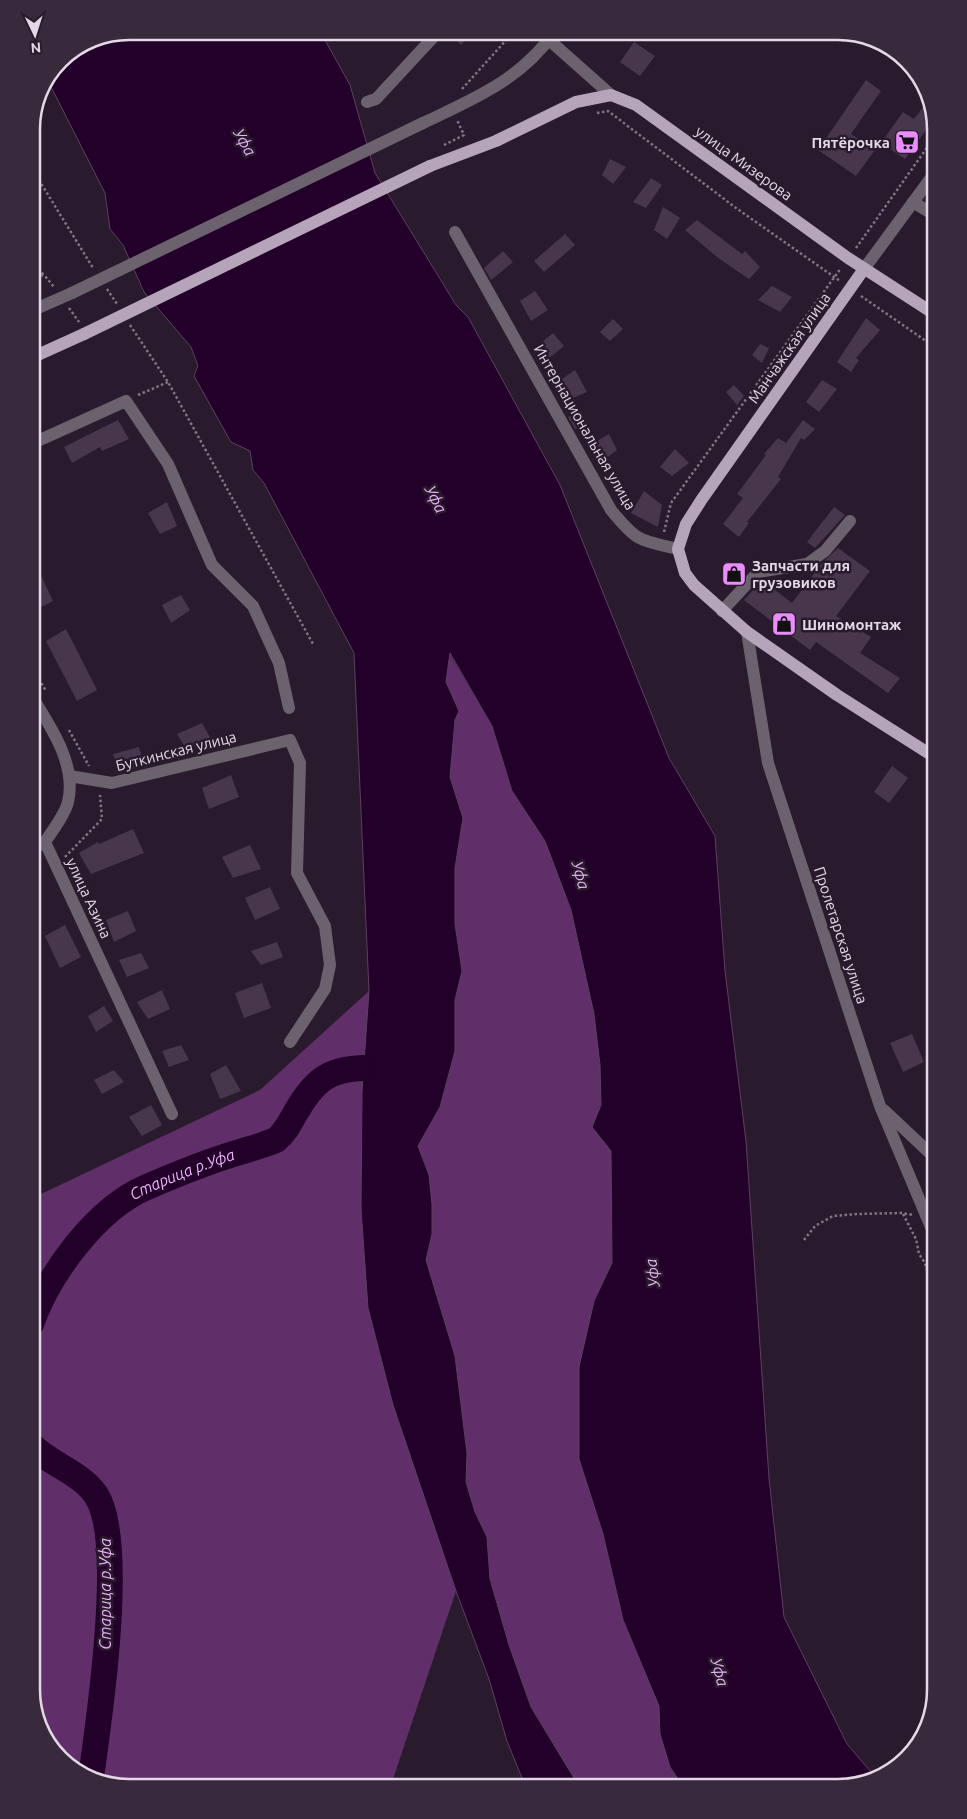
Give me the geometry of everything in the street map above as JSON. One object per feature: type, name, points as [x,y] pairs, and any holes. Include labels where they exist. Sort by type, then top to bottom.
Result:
[{"type":"main road","points":[[40,354],[430,166],[496,141],[576,102],[611,95]]},
{"type":"main road","name":"улица Мизерова","points":[[611,95],[636,105],[848,258],[927,309]]},
{"type":"main road","name":"Манчажская улица","points":[[678,549],[686,524],[702,499],[864,269]]},
{"type":"main road","points":[[678,549],[685,573],[704,596],[747,632],[837,694],[927,752]]},
{"type":"street","points":[[367,102],[376,99],[431,40]]},
{"type":"street","points":[[40,307],[423,123],[479,98],[530,62],[549,40]]},
{"type":"street","name":"улица Мизерова","points":[[556,40],[611,95]]},
{"type":"street","name":"Манчажская улица","points":[[864,269],[927,183]]},
{"type":"street","points":[[913,202],[927,211]]},
{"type":"street","name":"Интернациональная улица","points":[[455,232],[611,510],[629,532],[645,542],[678,549]]},
{"type":"street","points":[[40,440],[121,403],[168,464],[212,565],[253,606],[279,663],[290,708]]},
{"type":"street","points":[[722,611],[758,572],[807,564],[824,551],[850,521]]},
{"type":"street","name":"Пролетарская улица","points":[[747,632],[768,762],[880,1106],[926,1214]]},
{"type":"street","points":[[40,710],[59,741],[69,776],[68,803],[45,842],[40,845]]},
{"type":"street","name":"Буткинская улица","points":[[69,776],[112,784],[290,740],[300,763],[297,873],[326,926],[330,965],[325,989],[290,1042]]},
{"type":"street","name":"улица Азина","points":[[45,842],[172,1114]]},
{"type":"street","points":[[880,1106],[927,1150]]},
{"type":"path","points":[[593,114],[608,111],[736,208],[927,342]]},
{"type":"path","points":[[661,545],[671,503],[927,148]]},
{"type":"path","points":[[40,180],[94,270]]},
{"type":"path","points":[[40,270],[46,276]]},
{"type":"path","points":[[105,286],[121,310]]},
{"type":"path","points":[[126,318],[168,382],[313,644]]},
{"type":"path","points":[[121,403],[168,382]]},
{"type":"path","points":[[902,1213],[916,1239],[919,1254],[927,1269]]},
{"type":"path","points":[[804,1240],[815,1226],[833,1216],[902,1213],[909,1216],[926,1214]]},
{"type":"shaded area","points":[[449,653],[492,726],[512,791],[545,841],[571,910],[594,1014],[600,1065],[601,1105],[592,1127],[611,1150],[612,1263],[594,1301],[579,1459],[603,1534],[623,1620],[659,1706],[660,1734],[670,1767],[678,1779],[575,1779],[531,1707],[509,1645],[490,1579],[487,1537],[475,1512],[466,1482],[467,1453],[461,1406],[426,1260],[432,1234],[418,1146],[440,1107],[455,1051],[455,1000],[462,971],[455,924],[455,868],[463,818],[450,777],[455,720],[459,711],[446,682]]},
{"type":"shaded area","points":[[369,991],[362,1091],[361,1209],[368,1308],[393,1405],[456,1591],[393,1779],[123,1779],[106,1776],[75,1761],[58,1744],[45,1719],[40,1696],[40,1195],[260,1090]]},
{"type":"water","name":"Уфа","points":[[129,40],[325,40],[350,85],[375,173],[456,305],[468,317],[560,485],[669,758],[715,836],[725,971],[746,1141],[769,1478],[784,1617],[847,1744],[871,1772],[861,1776],[838,1779],[678,1779],[670,1767],[660,1734],[659,1706],[623,1620],[603,1534],[579,1459],[579,1367],[594,1301],[612,1263],[611,1151],[592,1127],[601,1105],[600,1065],[594,1014],[571,910],[545,841],[512,791],[492,726],[450,653],[446,682],[459,711],[455,720],[450,777],[463,818],[455,868],[455,924],[462,971],[455,1000],[455,1051],[440,1107],[418,1146],[429,1175],[432,1204],[432,1234],[426,1260],[455,1356],[467,1453],[466,1482],[475,1512],[487,1537],[490,1579],[509,1645],[531,1707],[575,1779],[522,1779],[507,1741],[489,1679],[456,1591],[393,1405],[368,1308],[361,1209],[362,1091],[369,991],[354,653],[264,483],[253,470],[250,451],[231,442],[194,376],[198,366],[191,347],[144,292],[123,245],[110,229],[105,193],[51,87],[62,70],[79,55],[106,43]]},
{"type":"building","points":[[456,40],[465,40],[461,45]]},
{"type":"building","points":[[634,42],[655,56],[640,76],[620,62]]},
{"type":"building","points":[[866,80],[881,91],[851,134],[875,150],[856,176],[818,150]]},
{"type":"building","points":[[924,106],[927,129],[905,159],[881,143],[903,112],[914,119]]},
{"type":"building","points":[[610,159],[626,167],[613,184],[602,175]]},
{"type":"building","points":[[651,178],[662,185],[646,208],[633,202]]},
{"type":"building","points":[[663,207],[680,218],[667,239],[654,230]]},
{"type":"building","points":[[697,220],[742,254],[745,251],[760,267],[749,279],[717,257],[685,230]]},
{"type":"building","points":[[565,234],[575,245],[544,272],[534,261]]},
{"type":"building","points":[[503,251],[513,262],[491,280],[484,268]]},
{"type":"building","points":[[772,286],[792,297],[780,312],[758,300]]},
{"type":"building","points":[[535,291],[548,310],[531,321],[520,301]]},
{"type":"building","points":[[866,318],[880,330],[856,358],[859,360],[851,372],[837,362]]},
{"type":"building","points":[[613,319],[623,329],[610,341],[600,332]]},
{"type":"building","points":[[553,333],[564,346],[547,360],[536,347]]},
{"type":"building","points":[[760,344],[769,348],[762,363],[752,355]]},
{"type":"building","points":[[575,370],[587,392],[568,400],[559,381]]},
{"type":"building","points":[[822,380],[837,389],[819,412],[806,402]]},
{"type":"building","points":[[734,385],[744,396],[737,405],[726,392]]},
{"type":"building","points":[[581,411],[587,423],[575,429],[568,417]]},
{"type":"building","points":[[118,420],[129,439],[102,451],[100,447],[72,463],[64,447]]},
{"type":"building","points":[[803,420],[815,429],[804,440],[801,438],[778,477],[781,479],[747,522],[749,523],[739,537],[723,524],[743,498],[737,494],[766,455],[764,454],[778,438],[786,443]]},
{"type":"building","points":[[609,434],[617,450],[601,462],[592,444]]},
{"type":"building","points":[[675,449],[689,463],[672,476],[660,467]]},
{"type":"building","points":[[644,491],[662,505],[658,527],[631,513]]},
{"type":"building","points":[[167,502],[177,526],[160,534],[148,513]]},
{"type":"building","points":[[834,507],[845,515],[815,548],[807,542]]},
{"type":"building","points":[[838,548],[870,571],[836,616],[871,637],[860,653],[900,678],[888,693],[816,642],[810,650],[744,600],[762,580],[792,603],[822,563]]},
{"type":"building","points":[[40,573],[53,601],[40,608]]},
{"type":"building","points":[[181,595],[190,610],[171,623],[162,605]]},
{"type":"building","points":[[66,629],[97,690],[77,701],[46,641]]},
{"type":"building","points":[[202,723],[211,739],[187,750],[177,734]]},
{"type":"building","points":[[139,747],[144,765],[119,773],[113,754]]},
{"type":"building","points":[[892,766],[908,778],[889,803],[874,792]]},
{"type":"building","points":[[231,775],[239,797],[209,809],[202,788]]},
{"type":"building","points":[[133,829],[144,853],[91,874],[79,853],[98,842],[99,844]]},
{"type":"building","points":[[250,845],[261,869],[233,878],[222,857]]},
{"type":"building","points":[[270,887],[280,909],[255,920],[245,898]]},
{"type":"building","points":[[128,911],[136,931],[114,942],[106,920]]},
{"type":"building","points":[[65,925],[81,957],[60,968],[45,936]]},
{"type":"building","points":[[277,942],[283,957],[261,965],[251,951]]},
{"type":"building","points":[[141,953],[149,968],[127,977],[119,960]]},
{"type":"building","points":[[262,983],[271,1008],[244,1018],[235,993]]},
{"type":"building","points":[[162,990],[170,1009],[148,1019],[137,1002]]},
{"type":"building","points":[[104,1006],[113,1021],[96,1032],[88,1016]]},
{"type":"building","points":[[912,1034],[924,1062],[903,1072],[890,1043]]},
{"type":"building","points":[[181,1045],[189,1060],[169,1067],[162,1051]]},
{"type":"building","points":[[226,1065],[241,1091],[220,1099],[210,1074]]},
{"type":"building","points":[[114,1070],[124,1082],[102,1094],[94,1080]]},
{"type":"building","points":[[151,1105],[162,1125],[142,1136],[129,1117]]},
{"type":"waterway","name":"Старица р.Уфа","points":[[40,1302],[62,1264],[77,1244],[110,1210],[128,1197],[158,1182],[276,1140],[285,1130],[309,1092],[323,1079],[340,1071],[363,1068]]},
{"type":"waterway","name":"Старица р.Уфа","points":[[40,1453],[74,1474],[89,1487],[96,1495],[105,1518],[109,1550],[108,1632],[92,1771]]},
{"type":"place","name":"Пятёрочка","points":[[907,142]]},
{"type":"place","name":"Запчасти для грузовиков","points":[[734,574]]},
{"type":"place","name":"Шиномонтаж","points":[[784,624]]}]
